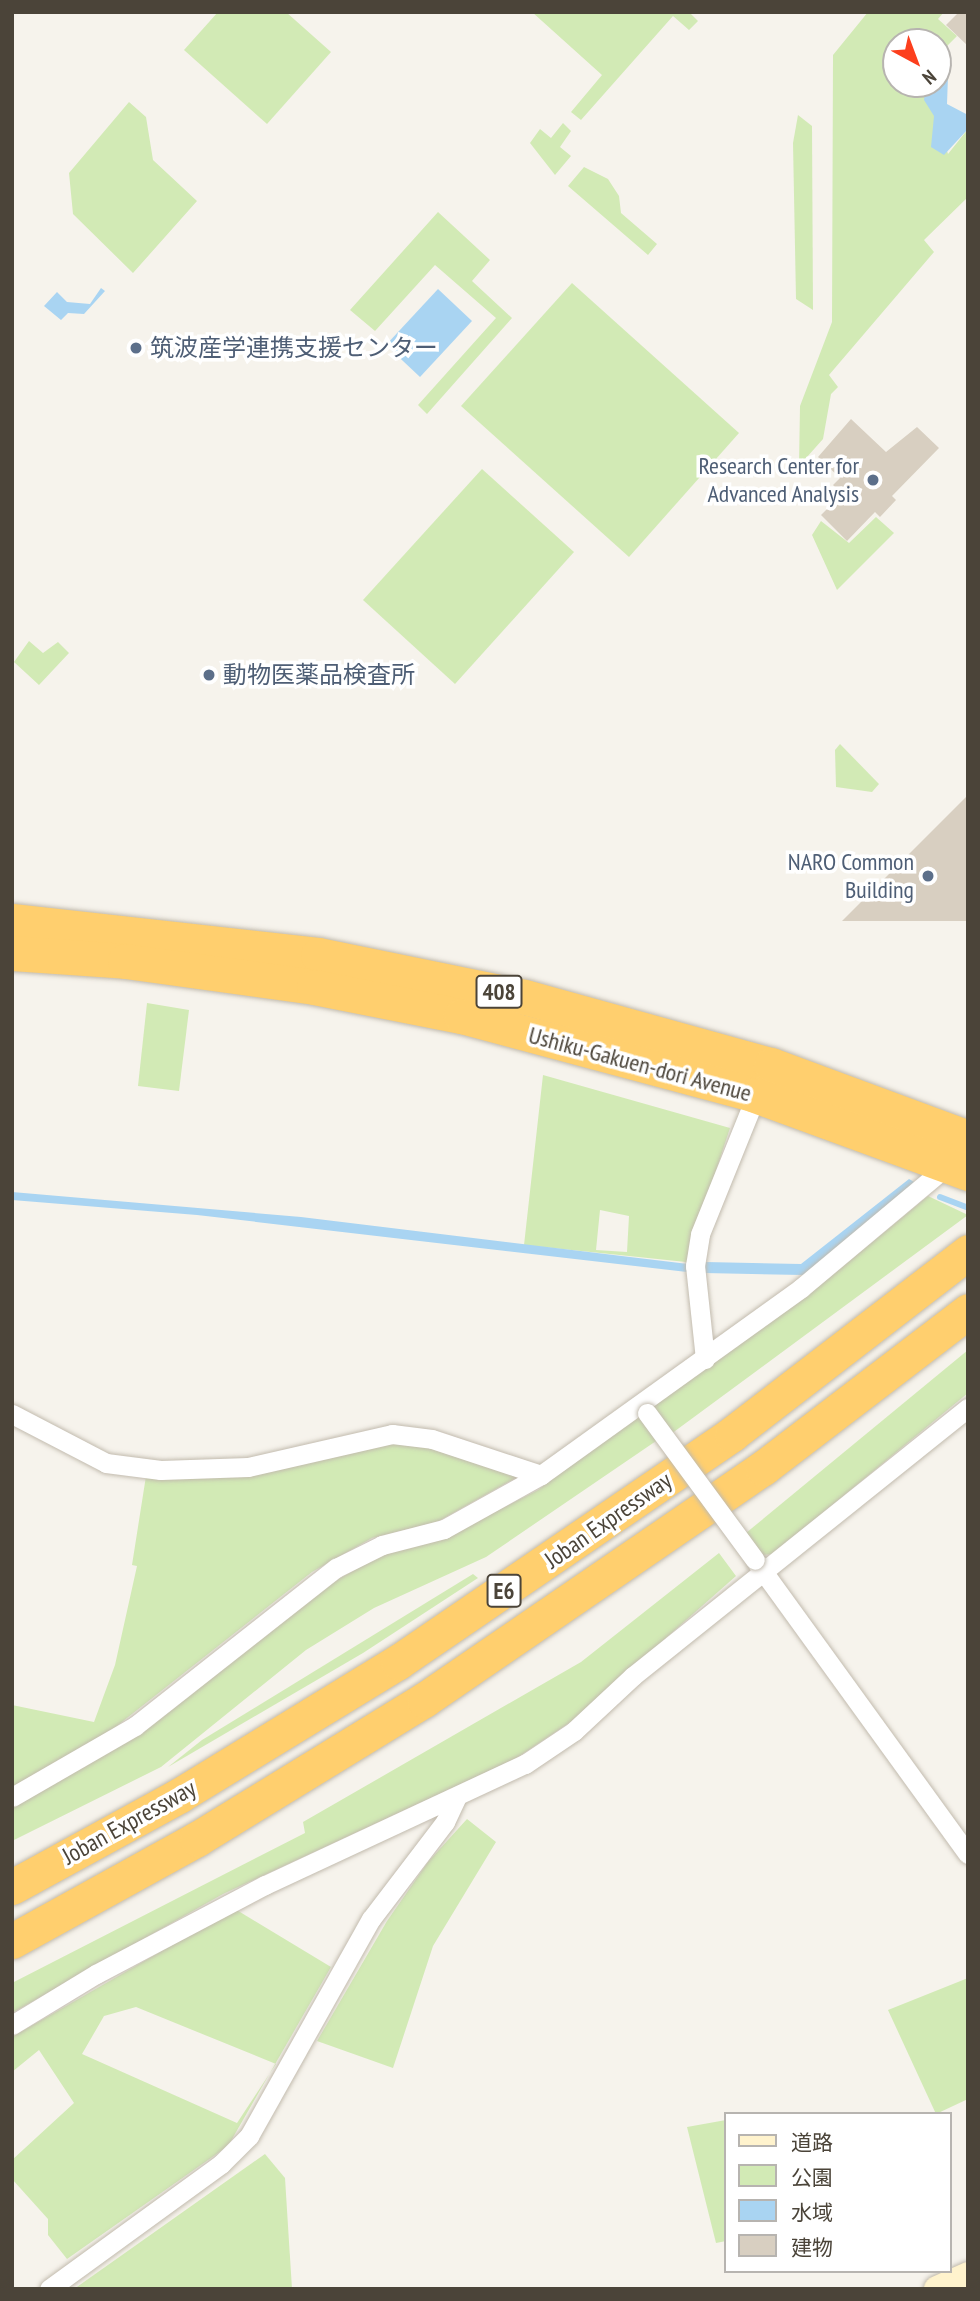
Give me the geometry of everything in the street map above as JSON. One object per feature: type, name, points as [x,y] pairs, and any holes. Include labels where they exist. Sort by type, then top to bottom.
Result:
[{"type":"highway","name":"Ushiku-Gakuen-dori Avenue","points":[[12,921],[144,933],[370,965],[534,1000],[763,1080],[961,1159]]},
{"type":"highway","name":"Ushiku-Gakuen-dori Avenue","points":[[12,954],[150,964],[363,996],[608,1052],[763,1080]]},
{"type":"highway","name":"Joban Expressway","points":[[12,1887],[180,1795],[398,1662],[732,1434],[968,1252]]},
{"type":"highway","name":"Joban Expressway","points":[[12,1941],[197,1839],[436,1692],[752,1476],[968,1311]]},
{"type":"street","points":[[705,1359],[695,1266],[700,1234],[763,1080]]},
{"type":"street","points":[[12,1797],[135,1726],[336,1568],[382,1545],[444,1529],[541,1475],[644,1408],[801,1288],[961,1159]]},
{"type":"street","points":[[644,1408],[968,1854]]},
{"type":"street","points":[[12,2025],[96,1974],[242,1897],[525,1765],[574,1731],[760,1566],[968,1408]]},
{"type":"street","points":[[12,1415],[107,1463],[162,1470],[248,1467],[392,1434],[432,1439],[541,1475]]},
{"type":"street","points":[[49,2289],[221,2164],[249,2137],[371,1919],[445,1822],[456,1798]]},
{"type":"street","points":[[937,2289],[968,2275]]},
{"type":"green space","points":[[218,12],[286,12],[331,52],[267,124],[184,50]]},
{"type":"green space","points":[[532,12],[689,12],[698,21],[689,30],[673,16],[581,120],[571,112],[602,75]]},
{"type":"green space","points":[[868,12],[944,12],[938,19],[948,28],[882,28],[882,98],[930,98],[948,154],[968,129],[968,197],[924,240],[934,252],[829,375],[838,387],[831,394],[823,439],[799,466],[800,406],[832,322],[833,55]]},
{"type":"green space","points":[[129,102],[146,117],[153,160],[197,201],[133,273],[73,214],[69,173]]},
{"type":"green space","points":[[798,115],[812,126],[813,310],[796,299],[793,143]]},
{"type":"green space","points":[[563,123],[571,131],[560,147],[571,156],[555,175],[530,143],[540,129],[551,138]]},
{"type":"green space","points":[[584,167],[608,179],[619,196],[621,213],[657,244],[648,255],[568,186]]},
{"type":"green space","points":[[438,212],[490,260],[472,281],[512,318],[427,414],[418,405],[496,318],[435,265],[375,331],[350,310]]},
{"type":"green space","points":[[572,283],[739,433],[629,557],[461,406]]},
{"type":"green space","points":[[482,469],[574,552],[455,684],[363,600]]},
{"type":"green space","points":[[876,517],[894,533],[837,590],[812,535],[821,521],[849,543]]},
{"type":"green space","points":[[29,641],[43,653],[58,642],[69,653],[39,685],[14,662]]},
{"type":"green space","points":[[840,744],[879,784],[872,792],[836,787],[835,750]]},
{"type":"green space","points":[[147,1003],[189,1010],[179,1091],[138,1086]]},
{"type":"green space","points":[[543,1075],[730,1128],[686,1262],[524,1245]],"holes":[[[600,1210],[629,1216],[627,1252],[596,1250]]]},
{"type":"green space","points":[[928,1196],[968,1215],[671,1434],[654,1407],[659,1401],[806,1297]]},
{"type":"green space","points":[[968,1350],[968,1393],[773,1554],[763,1555],[746,1533]]},
{"type":"green space","points":[[637,1415],[659,1439],[486,1557],[374,1608],[306,1650],[161,1767],[12,1841],[12,1804],[134,1735],[328,1585],[380,1556],[447,1536],[538,1490]]},
{"type":"green space","points":[[386,1443],[415,1443],[519,1476],[437,1522],[372,1538],[312,1572],[113,1729],[12,1788],[12,1705],[94,1722],[115,1665],[137,1566],[132,1565],[146,1476]]},
{"type":"green space","points":[[719,1553],[736,1576],[572,1721],[515,1759],[223,1894],[12,2013],[12,1983],[305,1833],[303,1822],[581,1662]]},
{"type":"green space","points":[[473,1574],[478,1578],[363,1653],[168,1767],[202,1740]]},
{"type":"green space","points":[[467,1819],[496,1842],[433,1946],[393,2068],[317,2041],[387,1921],[428,1862]]},
{"type":"green space","points":[[235,1909],[331,1967],[275,2064],[136,2007],[104,2016],[82,2054],[237,2123],[270,2074],[228,2146],[67,2259],[48,2235],[48,2219],[12,2179],[12,2160],[74,2103],[39,2050],[12,2072],[12,2037]]},
{"type":"green space","points":[[968,1978],[968,2099],[935,2112],[888,2010]]},
{"type":"green space","points":[[724,2120],[724,2241],[716,2243],[687,2127]]},
{"type":"green space","points":[[265,2154],[285,2178],[292,2289],[74,2289]]},
{"type":"water","points":[[947,98],[947,104],[968,115],[968,129],[944,155],[931,147],[934,116],[924,100]]},
{"type":"water","points":[[101,288],[105,291],[84,314],[68,313],[61,320],[44,306],[57,292],[67,302],[90,304]]},
{"type":"water","points":[[438,289],[472,321],[420,377],[386,345]]},
{"type":"water","points":[[909,1179],[916,1183],[803,1275],[704,1273],[705,1262],[801,1264]]},
{"type":"water","points":[[12,1192],[301,1217],[688,1264],[687,1272],[197,1215],[12,1200]]},
{"type":"building","points":[[959,12],[968,12],[968,46],[952,28],[946,25]]},
{"type":"building","name":"Research Center for Advanced Analysis","points":[[851,419],[886,452],[917,427],[939,448],[892,496],[896,500],[880,517],[875,512],[847,541],[821,515],[842,494],[833,485],[840,478],[818,457]]},
{"type":"building","name":"NARO Common Building","points":[[968,795],[968,921],[842,921]]},
{"type":"waterway","points":[[940,1197],[968,1208]]},
{"type":"place","name":"筑波産学連携支援センター","points":[[136,348]]},
{"type":"place","name":"Research Center for Advanced Analysis","points":[[873,480]]},
{"type":"place","name":"動物医薬品検査所","points":[[209,675]]},
{"type":"place","name":"NARO Common Building","points":[[928,876]]}]
